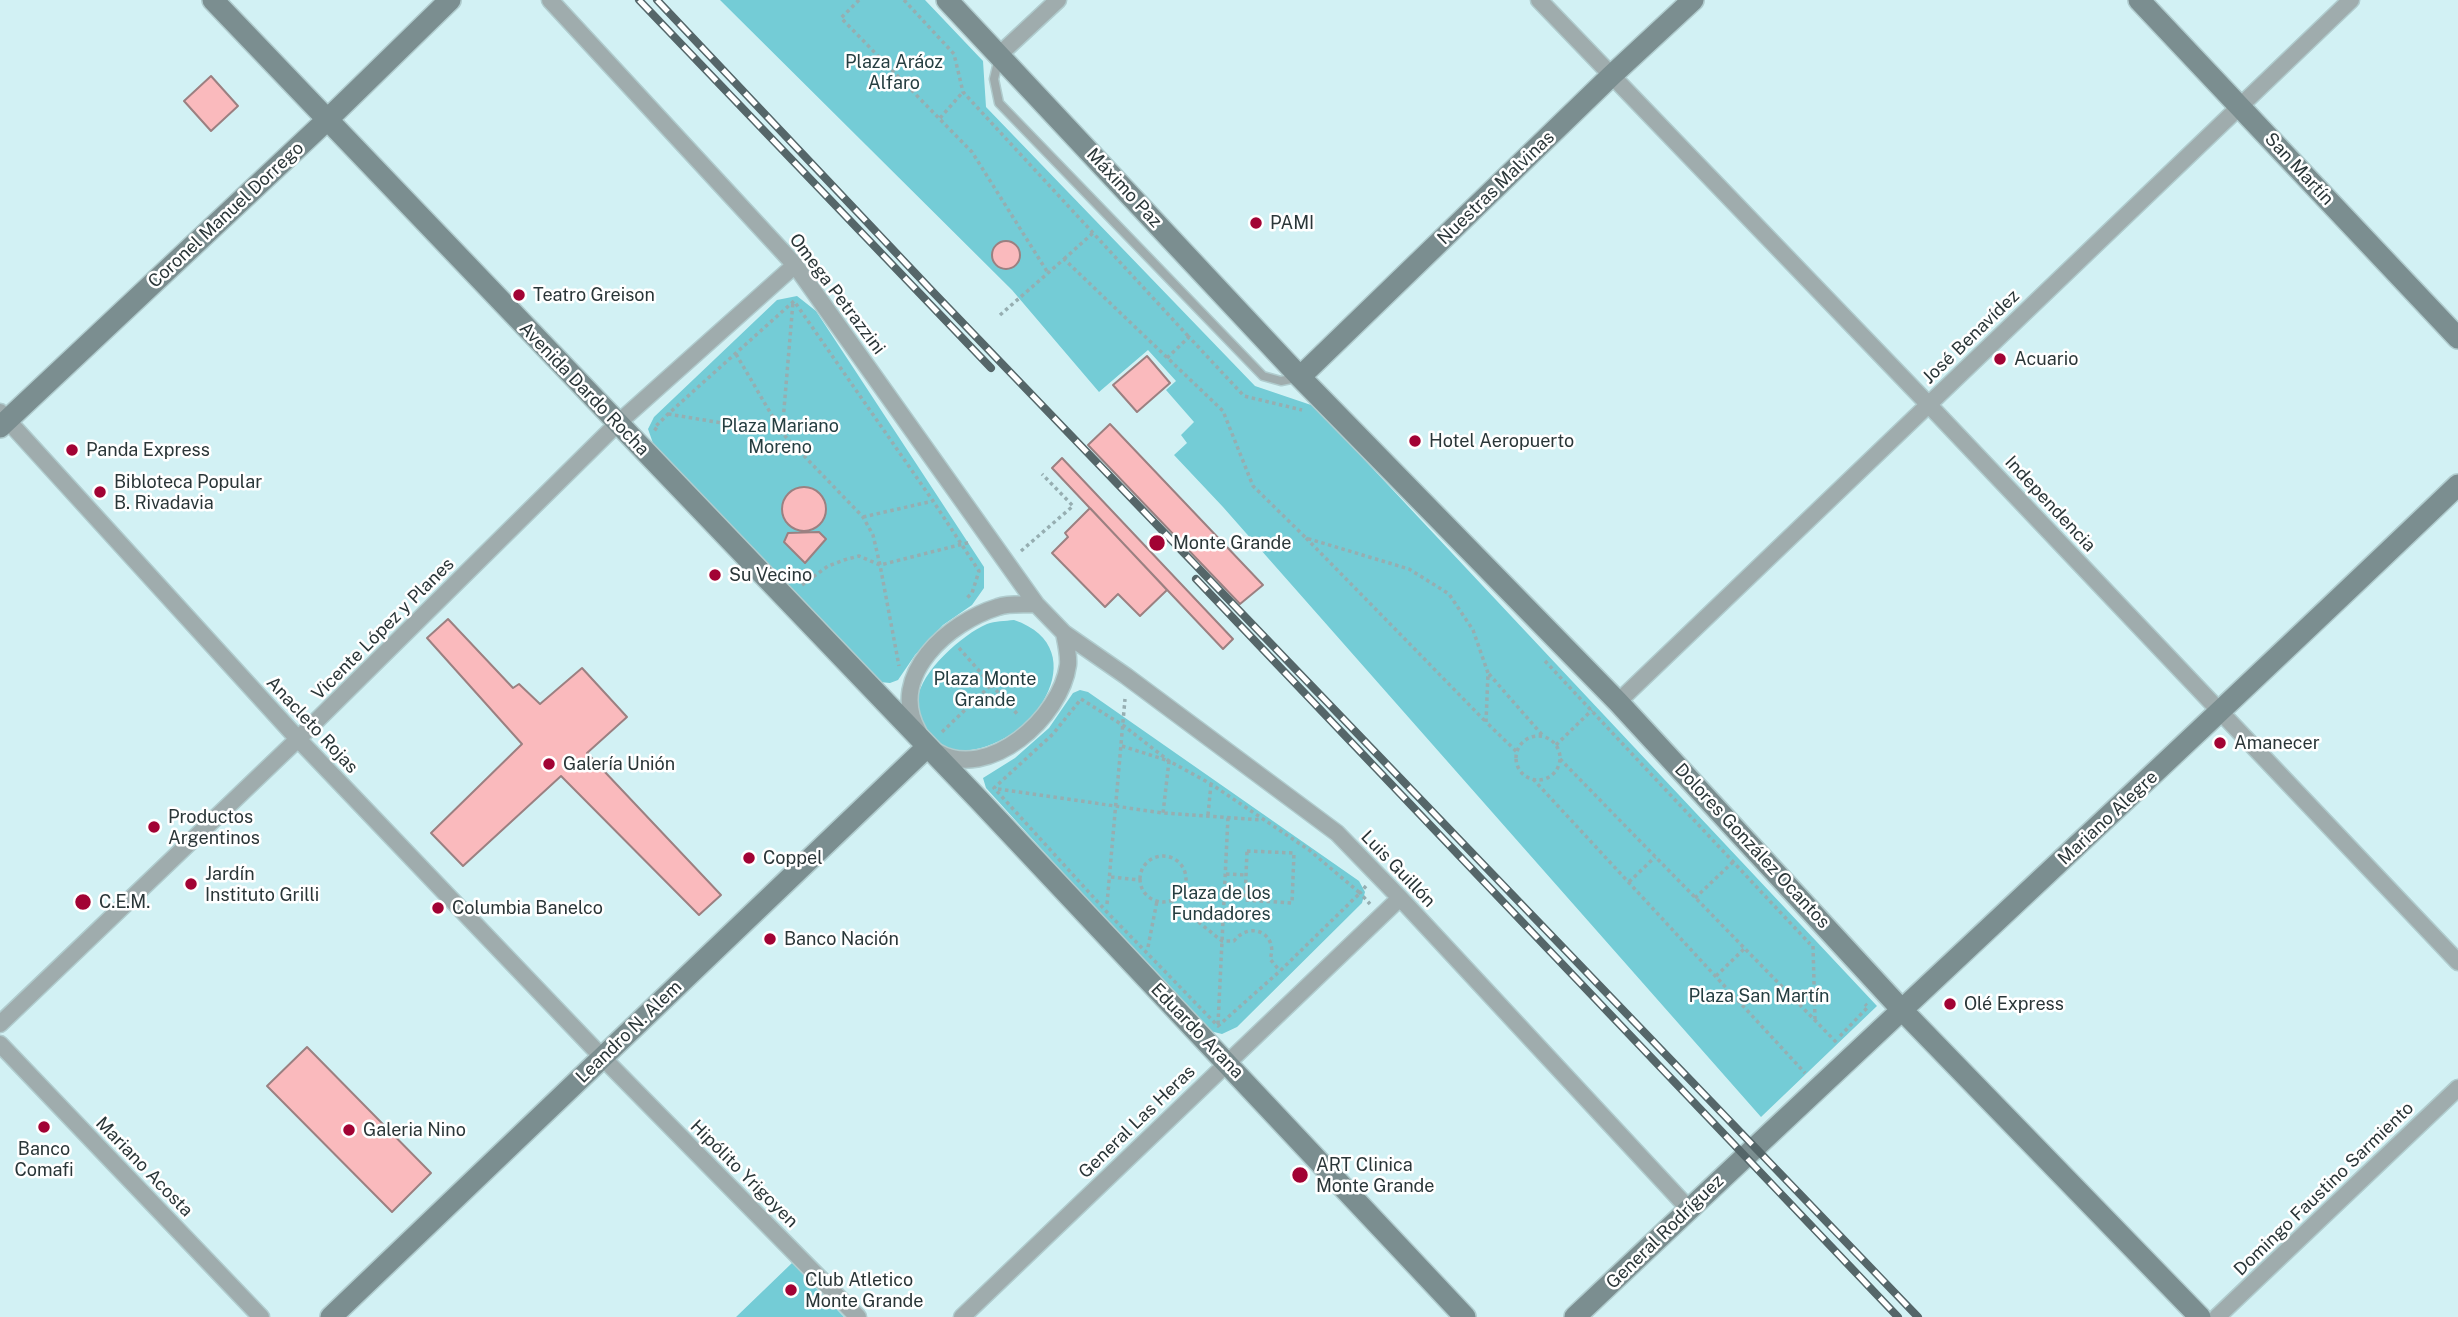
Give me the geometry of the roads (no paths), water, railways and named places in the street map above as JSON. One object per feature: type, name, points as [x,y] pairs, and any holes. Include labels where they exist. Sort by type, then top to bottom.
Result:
[{"type":"street","name":"Avenida Dardo Rocha","points":[[213,0],[617,424],[932,742]]},
{"type":"street","name":"Coronel Manuel Dorrego","points":[[2,420],[327,120],[450,0]]},
{"type":"street","name":"Omega Petrazzini","points":[[550,0],[795,265],[1036,604]]},
{"type":"street","name":"Máximo Paz","points":[[947,0],[1300,377]]},
{"type":"street","points":[[999,55],[1058,0]]},
{"type":"street","name":"Independencia","points":[[1539,0],[1929,404],[2458,962]]},
{"type":"street","name":"Nuestras Malvinas","points":[[1300,377],[1693,0]]},
{"type":"street","name":"San Martín","points":[[2138,0],[2458,338]]},
{"type":"street","name":"José Benavídez","points":[[1614,698],[1929,404],[2351,0]]},
{"type":"street","name":"Vicente López y Planes","points":[[0,1024],[298,740],[617,424],[795,265]]},
{"type":"street","name":"Dolores González Ocantos","points":[[1300,377],[1614,698],[1902,1010],[2200,1317]]},
{"type":"street","name":"Anacleto Rojas","points":[[2,420],[298,740],[602,1057]]},
{"type":"street","name":"Mariano Alegre","points":[[1754,1146],[1851,1060],[2458,485]]},
{"type":"street","points":[[1036,604],[1001,605],[957,625],[927,654],[916,671],[909,692],[911,719],[945,757],[972,760],[998,752],[1033,729],[1062,686],[1068,665],[1064,633]]},
{"type":"street","name":"Luis Guillón","points":[[1036,604],[1064,633],[1337,833],[1689,1209]]},
{"type":"street","name":"Eduardo Arana","points":[[932,742],[986,794],[1227,1063],[1465,1317]]},
{"type":"street","name":"Leandro N. Alem","points":[[331,1317],[932,742]]},
{"type":"street","name":"General Las Heras","points":[[962,1317],[1400,898]]},
{"type":"street","name":"Mariano Acosta","points":[[0,1044],[261,1317]]},
{"type":"street","name":"Hipólito Yrigoyen","points":[[602,1057],[858,1317]]},
{"type":"street","name":"Domingo Faustino Sarmiento","points":[[2217,1317],[2458,1088]]},
{"type":"street","name":"General Rodríguez","points":[[1575,1317],[1754,1146]]},
{"type":"lane","points":[[999,55],[995,79],[999,103],[1264,376],[1281,381],[1300,377]]},
{"type":"railway","points":[[639,0],[991,368]]},
{"type":"railway","points":[[657,0],[934,293],[1918,1317]]},
{"type":"railway","points":[[1196,579],[1898,1317]]},
{"type":"place","name":"PAMI","points":[[1256,223]]},
{"type":"place","name":"Teatro Greison","points":[[519,295]]},
{"type":"place","name":"Acuario","points":[[2000,359]]},
{"type":"place","name":"Hotel Aeropuerto","points":[[1415,441]]},
{"type":"place","name":"Panda Express","points":[[72,450]]},
{"type":"place","name":"Bibloteca Popular B. Rivadavia","points":[[100,492]]},
{"type":"place","name":"Monte Grande","points":[[1157,543]]},
{"type":"place","name":"Su Vecino","points":[[715,575]]},
{"type":"place","name":"Amanecer","points":[[2220,743]]},
{"type":"place","name":"Galería Unión","points":[[549,764]]},
{"type":"place","name":"Productos Argentinos","points":[[154,827]]},
{"type":"place","name":"Coppel","points":[[749,858]]},
{"type":"place","name":"Jardín Instituto Grilli","points":[[191,884]]},
{"type":"place","name":"C.E.M.","points":[[83,902]]},
{"type":"place","name":"Columbia Banelco","points":[[438,908]]},
{"type":"place","name":"Banco Nación","points":[[770,939]]},
{"type":"place","name":"Olé Express","points":[[1950,1004]]},
{"type":"place","name":"Banco Comafi","points":[[44,1127]]},
{"type":"place","name":"Galeria Nino","points":[[349,1130]]},
{"type":"place","name":"ART Clinica Monte Grande","points":[[1300,1175]]},
{"type":"place","name":"Club Atletico Monte Grande","points":[[791,1290]]},
{"type":"park label","name":"Plaza Aráoz Alfaro","points":[[894,72]]},
{"type":"park label","name":"Plaza Mariano Moreno","points":[[780,436]]},
{"type":"park label","name":"Plaza Monte Grande","points":[[985,689]]},
{"type":"park label","name":"Plaza de los Fundadores","points":[[1221,903]]},
{"type":"park label","name":"Plaza San Martín","points":[[1759,996]]}]
